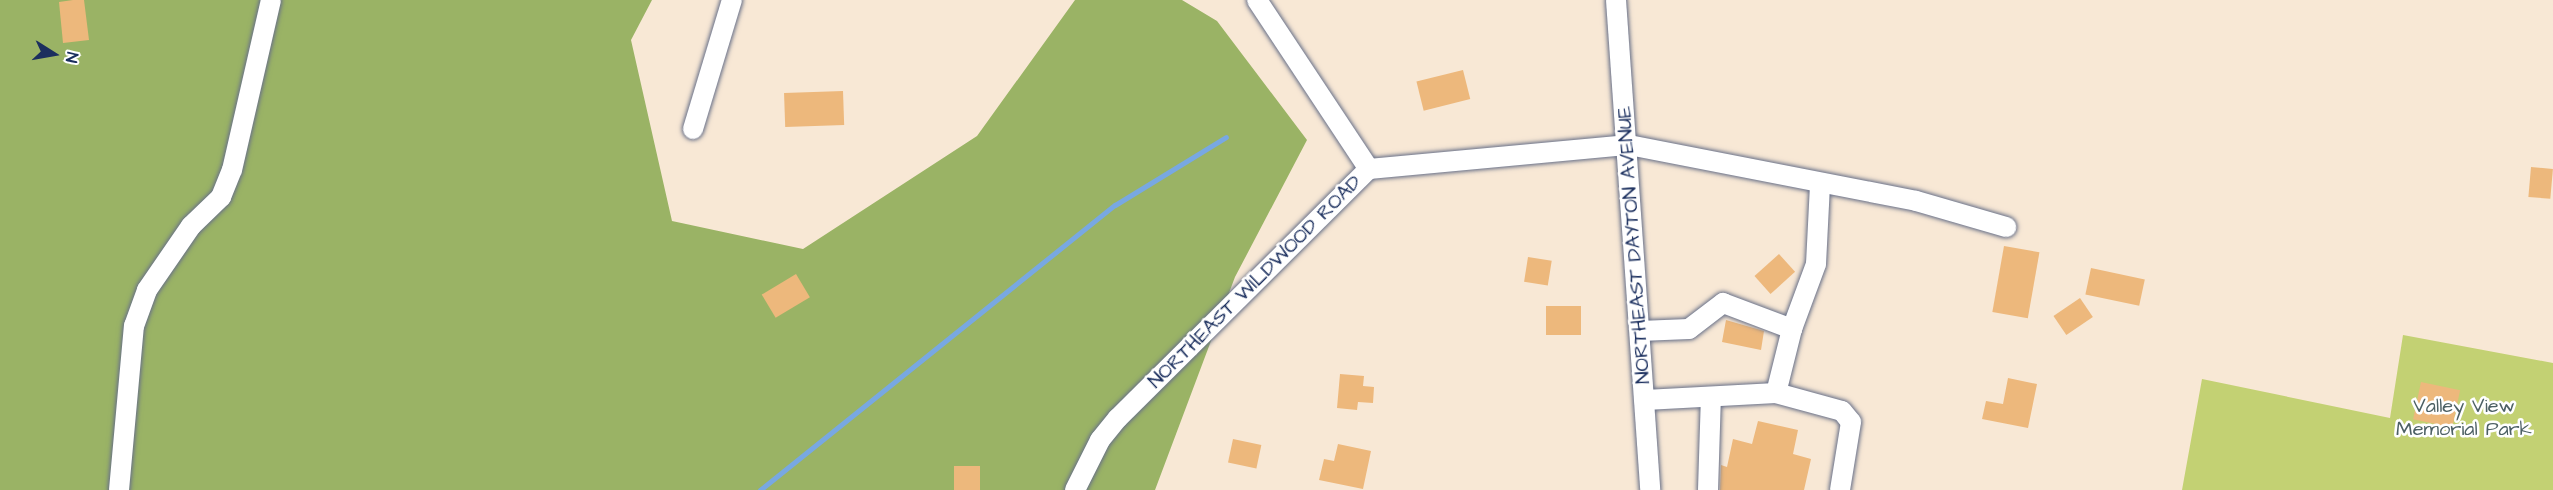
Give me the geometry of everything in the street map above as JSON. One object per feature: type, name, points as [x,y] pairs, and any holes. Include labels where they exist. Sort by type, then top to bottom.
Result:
[{"type":"street","points":[[119,490],[134,326],[147,290],[174,252],[221,197],[232,170],[271,0]]},
{"type":"street","points":[[693,129],[732,0]]},
{"type":"street","points":[[1257,0],[1369,169]]},
{"type":"street","name":"NORTHEAST DAYTON AVENUE","points":[[1616,0],[1629,145],[1650,490]]},
{"type":"street","name":"NORTHEAST WILDWOOD ROAD","points":[[1076,490],[1100,440],[1118,417],[1369,169],[1629,145],[1916,201],[2006,227]]},
{"type":"street","points":[[1776,393],[1792,329],[1816,264],[1820,184]]},
{"type":"street","points":[[1640,330],[1689,329],[1723,303],[1792,329]]},
{"type":"street","points":[[1645,400],[1776,393],[1842,411],[1851,422],[1840,490]]},
{"type":"street","points":[[1708,490],[1711,397]]},
{"type":"green space","points":[[0,0],[652,0],[631,40],[672,221],[803,249],[977,136],[1075,0],[1182,0],[1217,21],[1307,140],[1235,277],[1155,490],[0,490]]},
{"type":"green space","name":"Valley View Memorial Park","points":[[2403,335],[2553,363],[2553,490],[2182,490],[2202,379],[2390,418]]},
{"type":"building","points":[[84,0],[89,40],[63,43],[59,2]]},
{"type":"building","points":[[1463,70],[1470,99],[1424,111],[1416,82]]},
{"type":"building","points":[[843,91],[844,125],[785,127],[784,93]]},
{"type":"building","points":[[2531,167],[2553,169],[2550,199],[2528,197]]},
{"type":"building","points":[[2004,246],[2039,252],[2028,318],[1992,312]]},
{"type":"building","points":[[1779,254],[1795,272],[1771,294],[1754,276]]},
{"type":"building","points":[[1528,257],[1552,261],[1548,285],[1524,282]]},
{"type":"building","points":[[2091,268],[2145,279],[2139,306],[2085,294]]},
{"type":"building","points":[[796,274],[810,297],[776,318],[762,295]]},
{"type":"building","points":[[2080,298],[2093,317],[2066,335],[2053,316]]},
{"type":"building","points":[[1546,306],[1581,306],[1581,335],[1546,335]]},
{"type":"building","points":[[1726,320],[1764,331],[1761,350],[1722,342]]},
{"type":"building","points":[[1340,374],[1364,376],[1363,386],[1374,387],[1373,403],[1358,402],[1357,410],[1337,408]]},
{"type":"building","points":[[2008,378],[2037,384],[2028,428],[1982,419],[1986,401],[2003,404]]},
{"type":"building","points":[[2421,382],[2460,390],[2452,427],[2413,419]]},
{"type":"building","points":[[1758,421],[1798,430],[1793,454],[1811,459],[1804,490],[1720,490],[1721,465],[1727,467],[1733,439],[1752,444]]},
{"type":"building","points":[[1233,439],[1261,445],[1256,469],[1228,462]]},
{"type":"building","points":[[1338,444],[1371,451],[1363,489],[1319,480],[1324,459],[1334,461]]},
{"type":"building","points":[[954,466],[980,466],[980,490],[954,490]]},
{"type":"waterway","points":[[760,490],[1115,205],[1226,137]]}]
